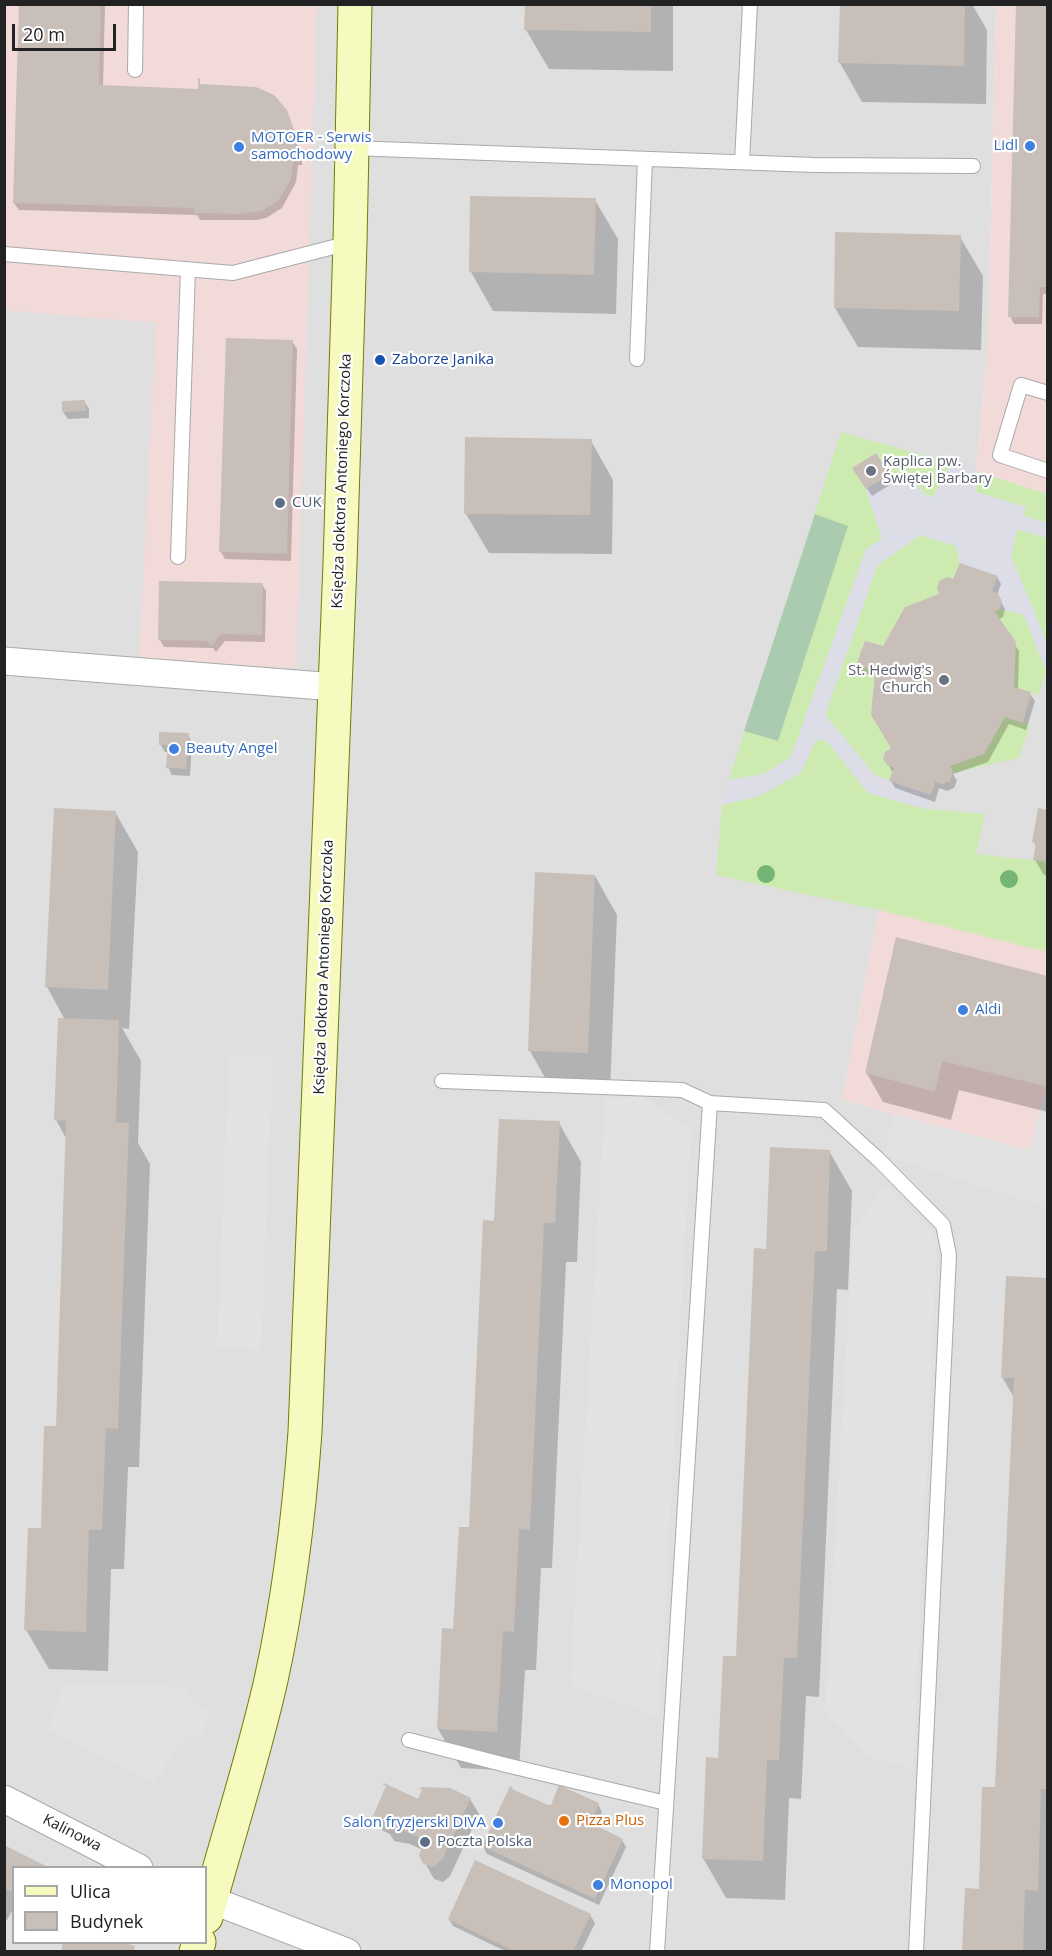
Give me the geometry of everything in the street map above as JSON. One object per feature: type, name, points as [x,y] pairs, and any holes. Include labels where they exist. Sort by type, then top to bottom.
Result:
[{"type":"street","name":"Księdza doktora Antoniego Korczoka","points":[[207,1905],[244,1786],[271,1681],[284,1615],[300,1504],[308,1382],[335,687],[350,242],[355,4]]},
{"type":"street","points":[[4,661],[335,687]]},
{"type":"street","name":"Kalinowa","points":[[4,1799],[136,1866]]},
{"type":"street","points":[[207,1905],[347,1952]]},
{"type":"lane","points":[[135,70],[136,4]]},
{"type":"lane","points":[[742,162],[750,4]]},
{"type":"lane","points":[[351,148],[742,162],[973,166]]},
{"type":"lane","points":[[637,359],[645,159]]},
{"type":"lane","points":[[4,254],[233,273],[350,242]]},
{"type":"lane","points":[[178,557],[188,269]]},
{"type":"lane","points":[[1047,393],[1021,385],[1000,455],[1047,471]]},
{"type":"lane","points":[[442,1081],[682,1090],[710,1103],[824,1110],[879,1160],[943,1226],[949,1255],[916,1952]]},
{"type":"lane","points":[[657,1952],[710,1103]]},
{"type":"lane","points":[[409,1740],[666,1803]]},
{"type":"shaded area","points":[[4,5],[317,5],[296,668],[139,663],[156,323],[5,310]]},
{"type":"shaded area","points":[[5,5],[996,5],[988,346],[976,470],[1047,494],[1047,952],[879,910],[842,1100],[894,1114],[885,1154],[1047,1207],[1047,1951],[5,1952]]},
{"type":"shaded area","points":[[996,5],[1047,5],[1047,494],[976,471],[988,346]]},
{"type":"shaded area","points":[[951,463],[975,471],[976,492],[1026,507],[1024,516],[1047,523],[1047,538],[1017,529],[1011,556],[1047,643],[1046,671],[1024,615],[1000,609],[1002,601],[998,594],[992,591],[998,576],[960,563],[956,546],[920,535],[877,566],[825,715],[875,775],[931,795],[926,809],[868,793],[827,741],[816,740],[801,773],[759,796],[722,805],[729,780],[764,774],[791,757],[866,549],[882,539],[866,489],[890,475],[917,485],[926,496],[933,497]]},
{"type":"shaded area","points":[[879,910],[1047,952],[1047,1207],[884,1154],[894,1114],[842,1100]]},
{"type":"shaded area","points":[[229,1055],[273,1057],[261,1350],[217,1348]]},
{"type":"shaded area","points":[[1047,1087],[1047,1207],[884,1154],[894,1114],[1029,1150]]},
{"type":"shaded area","points":[[645,1097],[691,1131],[659,1716],[570,1686],[605,1098]]},
{"type":"shaded area","points":[[885,1185],[919,1217],[937,1239],[913,1769],[866,1756],[825,1711],[853,1229]]},
{"type":"shaded area","points":[[64,1683],[185,1687],[194,1702],[208,1713],[204,1734],[189,1736],[171,1753],[156,1784],[48,1731]]},
{"type":"green space","points":[[841,432],[951,463],[933,497],[927,496],[917,485],[890,475],[876,453],[853,468],[866,489],[882,539],[866,549],[791,757],[764,774],[729,780]]},
{"type":"green space","points":[[975,471],[1047,494],[1047,523],[1023,516],[1026,507],[976,492]]},
{"type":"green space","points":[[815,514],[848,526],[778,741],[744,731]]},
{"type":"green space","points":[[1017,529],[1047,538],[1047,643],[1011,556]]},
{"type":"green space","points":[[920,535],[956,546],[960,563],[953,579],[947,577],[939,581],[937,589],[939,594],[905,607],[883,646],[865,641],[856,665],[875,672],[871,714],[891,748],[885,752],[883,759],[887,765],[894,768],[889,781],[875,775],[825,715],[877,566]]},
{"type":"green space","points":[[1000,609],[1024,615],[1046,671],[1038,695],[1014,687],[1016,642],[995,612]]},
{"type":"green space","points":[[1005,717],[1030,725],[1019,758],[953,773],[950,766],[984,754]]},
{"type":"green space","points":[[815,740],[827,741],[868,793],[926,809],[985,814],[976,854],[1047,862],[1047,952],[879,910],[716,875],[722,805],[759,796]]},
{"type":"building","points":[[19,4],[101,4],[99,85],[198,89],[198,78],[200,78],[200,84],[256,87],[274,95],[287,110],[294,130],[294,145],[299,145],[298,158],[294,158],[289,183],[279,200],[262,211],[241,214],[196,213],[195,219],[194,208],[13,203]]},
{"type":"building","points":[[525,4],[651,4],[651,32],[524,30]]},
{"type":"building","points":[[840,4],[965,4],[964,66],[838,63]]},
{"type":"building","name":"Lidl","points":[[1016,4],[1048,4],[1048,287],[1040,287],[1039,317],[1008,317]]},
{"type":"building","points":[[470,196],[596,198],[594,275],[469,272]]},
{"type":"building","points":[[835,232],[961,235],[959,311],[834,308]]},
{"type":"building","points":[[226,338],[293,340],[287,554],[219,552]]},
{"type":"building","points":[[85,400],[86,411],[62,412],[62,401]]},
{"type":"building","points":[[465,437],[592,439],[590,515],[464,514]]},
{"type":"building","name":"Kaplica pw. Świętej Barbary","points":[[876,453],[890,475],[866,489],[852,468]]},
{"type":"building","name":"St. Hedwig's Church","points":[[960,563],[998,576],[992,591],[998,594],[1002,601],[1000,609],[995,612],[1016,642],[1014,687],[1031,692],[1023,723],[1005,717],[984,754],[950,766],[953,773],[950,781],[942,784],[935,782],[931,795],[889,781],[894,768],[887,765],[883,759],[885,752],[891,748],[871,715],[875,672],[856,665],[865,641],[883,646],[905,607],[939,594],[937,589],[939,581],[947,577],[953,579]]},
{"type":"building","points":[[159,581],[263,583],[262,635],[221,634],[211,646],[207,641],[158,640]]},
{"type":"building","points":[[159,732],[189,733],[186,769],[166,768],[168,745],[159,745]]},
{"type":"building","points":[[54,808],[116,811],[108,990],[45,987]]},
{"type":"building","points":[[1038,808],[1048,810],[1048,862],[1033,860],[1036,843],[1032,842]]},
{"type":"building","points":[[535,872],[595,875],[588,1053],[528,1051]]},
{"type":"building","name":"Aldi","points":[[896,937],[1048,976],[1048,1087],[942,1061],[935,1092],[865,1073]]},
{"type":"building","points":[[58,1018],[119,1020],[116,1122],[129,1123],[118,1429],[106,1428],[102,1530],[89,1530],[86,1632],[24,1630],[28,1528],[41,1528],[44,1426],[56,1426],[66,1121],[54,1120]]},
{"type":"building","points":[[499,1119],[560,1121],[555,1223],[544,1223],[530,1530],[519,1529],[514,1632],[503,1631],[497,1732],[437,1729],[442,1628],[453,1629],[459,1527],[469,1527],[483,1220],[494,1221]]},
{"type":"building","points":[[770,1147],[830,1150],[827,1251],[815,1251],[797,1658],[784,1658],[779,1760],[767,1760],[763,1861],[702,1859],[706,1757],[718,1758],[723,1656],[736,1656],[754,1248],[766,1249]]},
{"type":"building","points":[[1006,1276],[1048,1278],[1048,1789],[1041,1789],[1038,1891],[1025,1890],[1023,1952],[962,1952],[965,1888],[979,1889],[982,1787],[995,1787],[1014,1378],[1001,1378]]},
{"type":"building","points":[[384,1783],[418,1799],[421,1787],[450,1788],[471,1798],[442,1860],[433,1867],[423,1864],[419,1855],[425,1840],[400,1829],[383,1826],[384,1821],[373,1816],[386,1786],[383,1785]]},
{"type":"building","points":[[559,1785],[599,1803],[591,1823],[623,1839],[595,1899],[482,1846],[510,1786],[513,1787],[512,1789],[551,1805]]},
{"type":"building","points":[[4,1845],[46,1866],[12,1866],[12,1892],[6,1889],[4,1893]]},
{"type":"building","points":[[475,1860],[591,1914],[573,1952],[516,1952],[448,1919]]},
{"type":"building","points":[[63,1944],[128,1944],[135,1946],[134,1952],[61,1952]]},
{"type":"place","name":"Lidl","points":[[1030,146]]},
{"type":"place","name":"MOTOER - Serwis samochodowy","points":[[239,147]]},
{"type":"place","name":"Zaborze Janika","points":[[380,360]]},
{"type":"place","name":"Kaplica pw. Świętej Barbary","points":[[871,471]]},
{"type":"place","name":"CUK","points":[[280,503]]},
{"type":"place","name":"St. Hedwig's Church","points":[[944,680]]},
{"type":"place","name":"Beauty Angel","points":[[174,749]]},
{"type":"place","name":"Aldi","points":[[963,1010]]},
{"type":"place","name":"Pizza Plus","points":[[564,1821]]},
{"type":"place","name":"Salon fryzjerski DIVA","points":[[498,1823]]},
{"type":"place","name":"Poczta Polska","points":[[425,1842]]},
{"type":"place","name":"Monopol","points":[[598,1885]]}]
